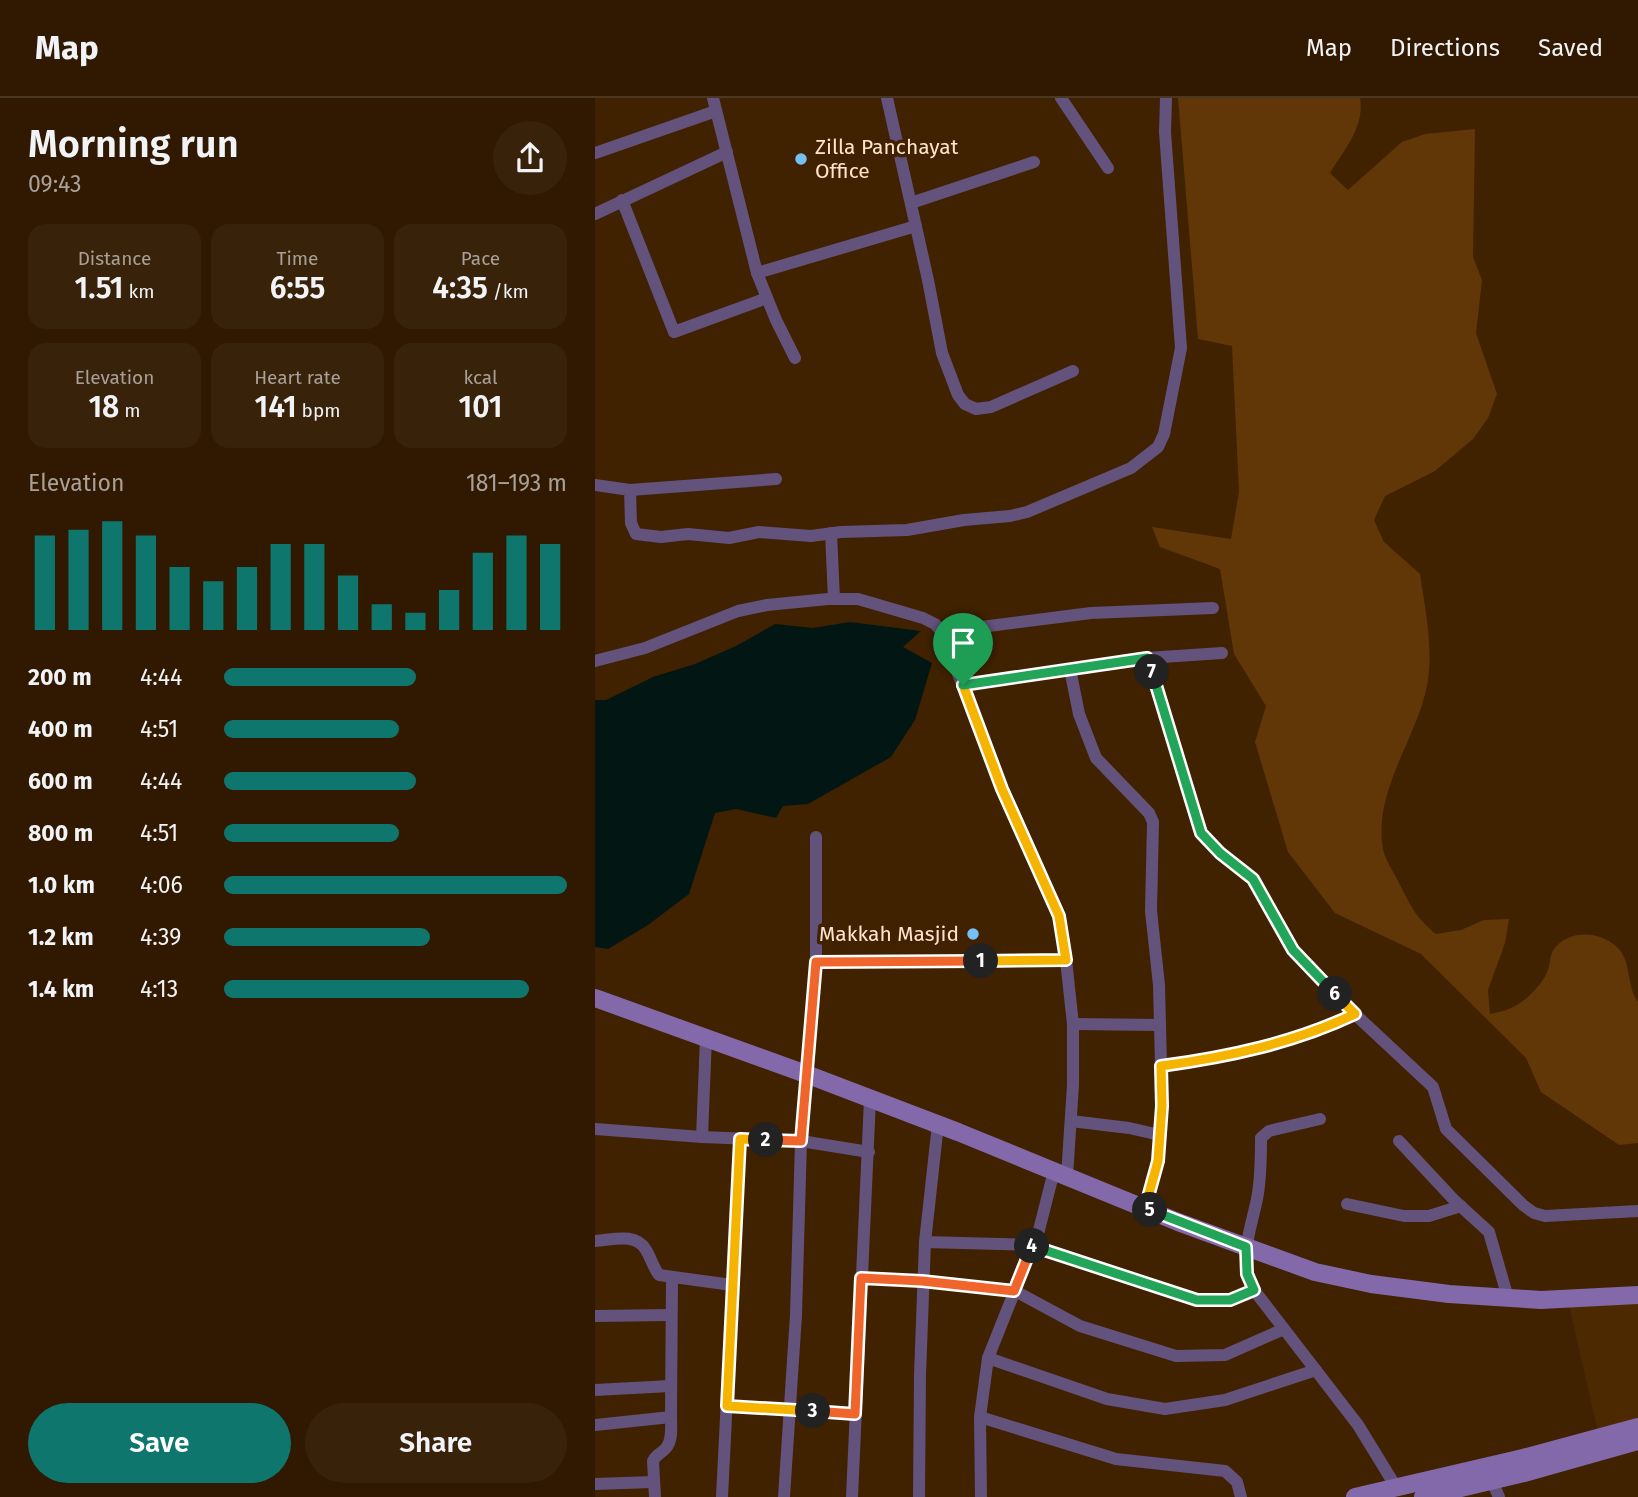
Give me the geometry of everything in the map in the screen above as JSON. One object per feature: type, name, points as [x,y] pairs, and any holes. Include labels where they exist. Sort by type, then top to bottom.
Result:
[{"type":"street","points":[[887,98],[942,353],[958,394],[965,404],[976,409],[991,407],[1073,371]]},
{"type":"street","points":[[1061,98],[1108,168]]},
{"type":"street","points":[[630,490],[631,523],[636,534],[661,537],[688,534],[729,538],[759,533],[811,536],[907,530],[964,520],[996,519],[1018,514],[1131,468],[1158,447],[1164,434],[1181,348],[1165,132],[1166,98]]},
{"type":"street","points":[[595,153],[714,104],[757,273],[795,358]]},
{"type":"street","points":[[595,214],[727,152]]},
{"type":"street","points":[[911,203],[1034,162]]},
{"type":"street","points":[[622,200],[674,332],[767,298]]},
{"type":"street","points":[[757,273],[916,226]]},
{"type":"street","points":[[595,485],[630,490],[776,479]]},
{"type":"street","points":[[831,533],[834,599]]},
{"type":"street","points":[[595,661],[645,648],[738,611],[767,605],[834,599],[858,599],[923,618],[935,624],[942,632],[1002,789],[1059,916],[1073,1024],[1071,1121],[1061,1173],[988,1357],[980,1417],[981,1497]]},
{"type":"street","points":[[942,632],[1091,613],[1213,608]]},
{"type":"street","points":[[963,685],[1147,658],[1222,653]]},
{"type":"street","points":[[1147,658],[1201,833],[1220,853],[1253,879],[1293,950],[1355,1014],[1433,1087],[1446,1129],[1534,1213],[1545,1216],[1638,1212]]},
{"type":"street","points":[[1070,669],[1079,714],[1096,758],[1149,813],[1153,822],[1151,911],[1159,985],[1160,1135],[1158,1161],[1145,1208]]},
{"type":"street","points":[[784,1497],[796,1315],[801,1141],[806,1074],[811,1048],[816,962],[816,837]]},
{"type":"street","points":[[816,962],[1066,960]]},
{"type":"street","points":[[595,998],[938,1124],[1145,1208],[1315,1272],[1371,1284],[1450,1294],[1541,1300],[1638,1295]]},
{"type":"street","points":[[1161,1066],[1239,1053],[1308,1034],[1355,1014]]},
{"type":"street","points":[[1073,1024],[1160,1025]]},
{"type":"street","points":[[702,1137],[706,1037]]},
{"type":"street","points":[[852,1497],[870,1099]]},
{"type":"street","points":[[1320,1119],[1269,1131],[1261,1138],[1257,1198],[1246,1247],[1247,1274],[1254,1290],[1358,1424],[1396,1487]]},
{"type":"street","points":[[1071,1121],[1160,1135]]},
{"type":"street","points":[[919,1497],[922,1281],[938,1124]]},
{"type":"street","points":[[595,1129],[801,1141],[869,1152]]},
{"type":"street","points":[[722,1497],[740,1139]]},
{"type":"street","points":[[1399,1141],[1489,1232],[1508,1298]]},
{"type":"street","points":[[1347,1204],[1404,1216],[1429,1216],[1461,1206]]},
{"type":"street","points":[[595,1241],[632,1238],[640,1242],[659,1275],[732,1285]]},
{"type":"street","points":[[925,1242],[1033,1245],[1197,1300],[1230,1300],[1254,1290]]},
{"type":"street","points":[[655,1497],[655,1456],[667,1447],[670,1440],[672,1278]]},
{"type":"street","points":[[861,1278],[922,1281],[1014,1291],[1080,1326],[1176,1356],[1225,1355],[1284,1329]]},
{"type":"street","points":[[595,1316],[670,1315]]},
{"type":"street","points":[[988,1357],[1107,1399],[1165,1409],[1225,1399],[1316,1370]]},
{"type":"street","points":[[595,1391],[670,1386]]},
{"type":"street","points":[[727,1406],[855,1414]]},
{"type":"street","points":[[595,1425],[671,1417]]},
{"type":"street","points":[[980,1417],[1116,1459],[1225,1471],[1237,1482],[1241,1497]]},
{"type":"street","points":[[1355,1497],[1523,1458],[1638,1427]]},
{"type":"street","points":[[1423,1497],[1495,1489],[1638,1441]]},
{"type":"street","points":[[595,1484],[653,1482]]},
{"type":"shaded area","points":[[1178,98],[1360,98],[1361,109],[1356,128],[1330,173],[1348,190],[1402,142],[1425,134],[1475,129],[1473,257],[1482,280],[1476,333],[1497,394],[1488,418],[1473,439],[1435,471],[1385,496],[1374,520],[1384,542],[1420,574],[1429,644],[1429,673],[1422,706],[1397,766],[1384,807],[1383,849],[1414,911],[1436,934],[1461,930],[1484,920],[1509,919],[1505,943],[1488,990],[1490,1014],[1522,1002],[1533,992],[1546,975],[1554,949],[1568,938],[1594,935],[1617,947],[1625,959],[1638,1002],[1638,1143],[1619,1145],[1541,1092],[1526,1058],[1421,954],[1335,913],[1288,852],[1255,742],[1266,706],[1234,654],[1220,569],[1160,547],[1152,527],[1231,539],[1239,492],[1232,346],[1198,339]]},
{"type":"shaded area","points":[[850,622],[921,631],[903,647],[932,663],[915,720],[891,757],[808,804],[783,806],[776,818],[736,809],[715,813],[689,894],[648,925],[608,949],[595,947],[595,700],[606,700],[653,677],[695,664],[736,646],[775,624],[813,628]]},
{"type":"shaded area","points":[[1638,1302],[1638,1418],[1598,1432],[1569,1305]]},
{"type":"place","name":"Zilla Panchayat Office","points":[[801,159]]},
{"type":"place","name":"Makkah Masjid","points":[[973,934]]},
{"type":"route","points":[[1147,658],[1201,833],[1220,853],[1253,879],[1293,950],[1355,1014],[1308,1034],[1239,1053],[1161,1066],[1162,1106],[1158,1161],[1145,1208],[1246,1247],[1247,1274],[1254,1290],[1230,1300],[1197,1300],[1033,1245],[1014,1291],[922,1281],[861,1278],[855,1414],[727,1406],[740,1139],[801,1141],[806,1074],[811,1048],[816,962],[1066,960],[1059,916],[1002,789],[963,685],[1147,658]]}]
